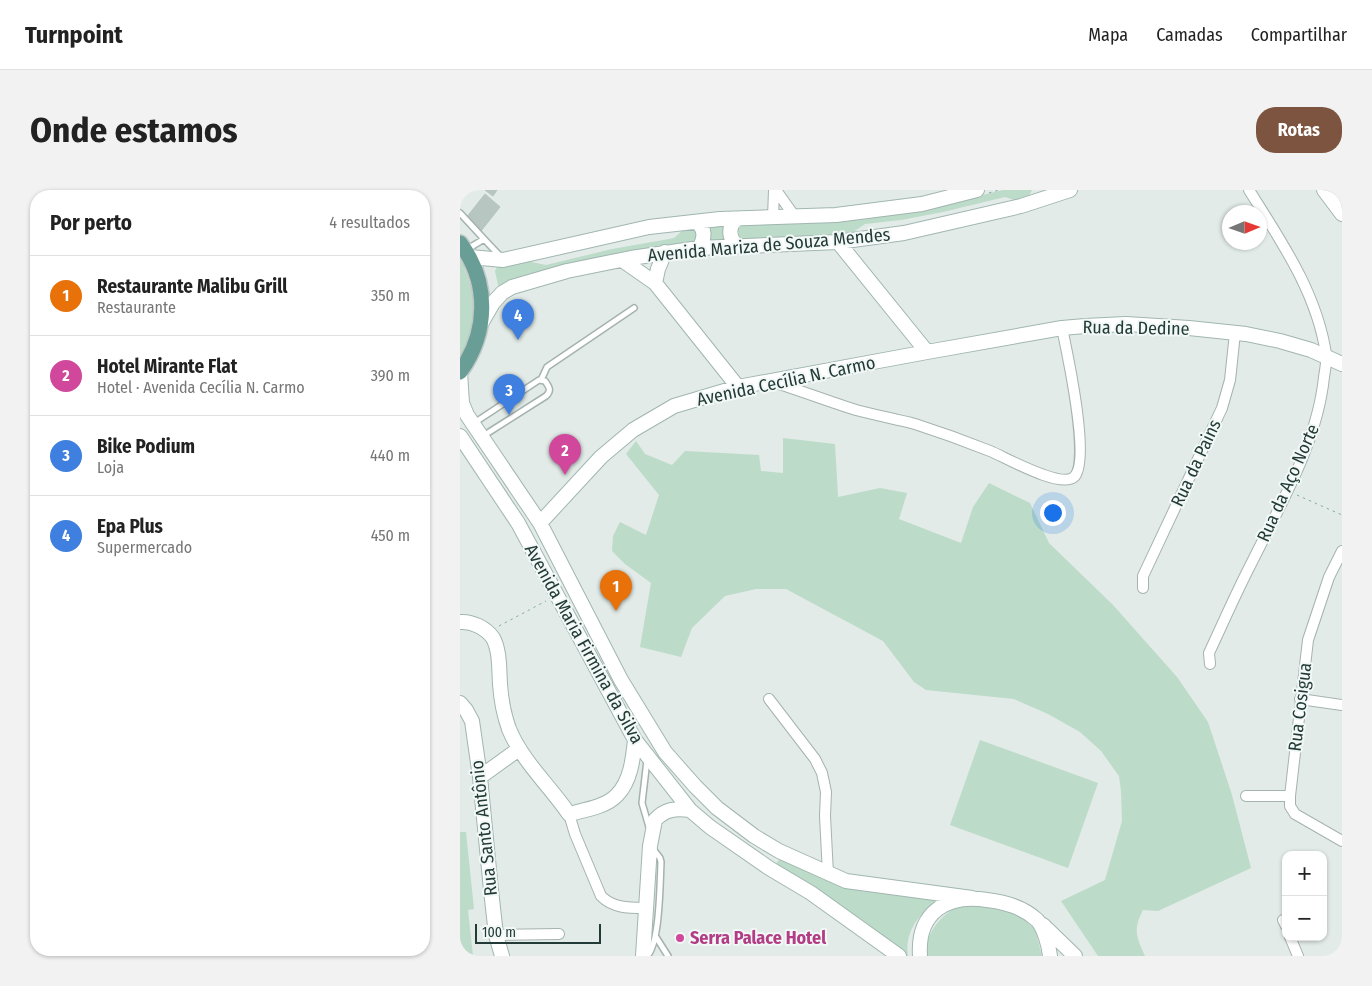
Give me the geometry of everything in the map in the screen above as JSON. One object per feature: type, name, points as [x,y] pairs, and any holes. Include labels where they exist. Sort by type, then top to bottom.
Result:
[{"type":"main road","name":"Avenida Mariza de Souza Mendes","points":[[465,250],[503,260],[649,227],[738,219],[836,215],[922,204],[977,190]]},
{"type":"main road","name":"Avenida Mariza de Souza Mendes","points":[[482,322],[493,303],[512,286],[567,271],[665,252],[699,248],[838,242],[904,233],[1021,206],[1041,195],[1070,190]]},
{"type":"main road","points":[[1324,190],[1342,214]]},
{"type":"main road","points":[[738,219],[733,222],[730,234],[732,241],[738,246]]},
{"type":"main road","points":[[696,222],[703,228],[704,236],[699,248]]},
{"type":"main road","points":[[838,242],[927,352]]},
{"type":"main road","points":[[460,372],[468,361],[477,342],[482,322],[481,288],[465,250]]},
{"type":"main road","points":[[655,283],[665,252]]},
{"type":"main road","points":[[622,260],[655,283],[738,387]]},
{"type":"main road","name":"Rua da Dedine","points":[[927,352],[1062,328],[1126,324],[1189,328],[1280,341],[1326,356],[1342,364]]},
{"type":"main road","name":"Avenida Cecília N. Carmo","points":[[518,523],[537,518],[601,457],[633,430],[674,406],[738,387],[927,352]]},
{"type":"main road","name":"Avenida Maria Firmina da Silva","points":[[460,372],[462,403],[473,424],[483,436],[537,518],[621,680],[665,752],[717,808],[754,836],[779,851],[846,881],[869,886],[1000,901],[1018,907],[1038,921]]},
{"type":"main road","points":[[464,441],[483,436]]},
{"type":"main road","name":"Avenida Maria Firmina da Silva","points":[[464,441],[518,523],[558,594],[635,740],[690,810],[710,827],[769,868],[811,894],[898,956]]},
{"type":"main road","points":[[479,464],[495,455]]},
{"type":"main road","points":[[460,622],[478,625],[488,632],[494,641],[499,661],[504,708],[510,730],[519,749],[569,814],[605,803],[617,795],[626,781],[630,770],[635,740]]},
{"type":"main road","name":"Rua Santo Antônio","points":[[460,703],[472,721],[480,776],[496,935],[502,956]]},
{"type":"main road","points":[[480,776],[519,749]]},
{"type":"main road","points":[[650,760],[665,752]]},
{"type":"main road","points":[[643,956],[651,840],[655,820],[667,811],[678,809],[690,810]]},
{"type":"main road","points":[[769,868],[779,851]]},
{"type":"main road","points":[[920,956],[919,943],[923,928],[932,914],[945,904],[956,900],[972,898]]},
{"type":"main road","points":[[1038,921],[1048,945],[1050,956]]},
{"type":"main road","points":[[1038,921],[1075,956]]},
{"type":"street","points":[[775,190],[795,217]]},
{"type":"street","points":[[773,218],[775,190]]},
{"type":"street","name":"Rua da Aço Norte","points":[[1210,664],[1209,653],[1304,453],[1317,415],[1326,356],[1318,321],[1298,271],[1249,190]]},
{"type":"street","points":[[772,381],[856,410],[916,425],[956,438],[989,450],[1045,476],[1068,480],[1074,477],[1079,466],[1078,420],[1062,328]]},
{"type":"street","name":"Rua da Pains","points":[[1143,588],[1143,576],[1222,408],[1230,380],[1235,334]]},
{"type":"street","name":"Rua Cosigua","points":[[1290,796],[1308,640],[1329,577],[1342,552]]},
{"type":"street","points":[[769,699],[815,759],[822,773],[826,792],[825,825],[828,874]]},
{"type":"street","points":[[1300,699],[1342,705]]},
{"type":"street","points":[[1246,796],[1290,796],[1290,806],[1295,814],[1342,842]]},
{"type":"street","points":[[569,814],[575,834],[601,896],[615,906],[646,908]]},
{"type":"street","points":[[496,935],[559,934]]},
{"type":"street","points":[[1292,941],[1298,956]]},
{"type":"lane","points":[[460,213],[503,260]]},
{"type":"lane","points":[[465,250],[484,239]]},
{"type":"lane","points":[[541,380],[547,366],[634,308]]},
{"type":"lane","points":[[473,424],[535,382],[545,381],[550,388],[550,392],[546,396],[483,436]]},
{"type":"lane","points":[[647,956],[651,953],[656,937],[661,862],[651,840],[642,803],[650,760]]},
{"type":"lane","points":[[656,937],[668,956]]},
{"type":"path","points":[[1288,490],[1342,515]]},
{"type":"path","points":[[488,632],[558,594]]},
{"type":"green space","points":[[1003,190],[1032,190],[1029,196],[1017,201],[1005,197],[943,212],[901,220],[865,224],[852,233],[741,240],[737,237],[736,230],[742,225],[846,220],[942,205]]},
{"type":"green space","points":[[707,224],[726,224],[727,240],[708,241]]},
{"type":"green space","points":[[697,229],[697,242],[500,288],[498,285],[495,271],[497,267],[526,261],[546,265],[612,249],[674,238],[683,230]]},
{"type":"green space","points":[[460,260],[473,293],[473,324],[460,357]]},
{"type":"green space","points":[[783,438],[835,444],[838,497],[880,488],[907,493],[899,519],[961,543],[973,507],[989,483],[1030,503],[1049,543],[1113,605],[1177,677],[1208,722],[1232,795],[1251,868],[1158,911],[1143,910],[1138,923],[1137,933],[1145,956],[1098,956],[1061,901],[1105,880],[1122,821],[1121,791],[1119,776],[1101,751],[1080,732],[1048,714],[1014,699],[926,690],[914,682],[883,641],[786,589],[756,589],[725,596],[692,628],[681,657],[640,647],[651,583],[625,564],[612,551],[613,536],[620,522],[646,535],[659,495],[626,454],[636,441],[645,454],[672,465],[685,451],[759,455],[761,471],[783,473]]},
{"type":"green space","points":[[980,740],[1098,783],[1068,868],[950,825]]},
{"type":"green space","points":[[460,832],[466,832],[474,909],[468,910],[473,956],[460,956]]},
{"type":"green space","points":[[782,856],[820,878],[844,887],[861,891],[940,900],[926,910],[915,923],[908,939],[908,956],[904,956],[774,866]]},
{"type":"green space","points":[[967,904],[986,904],[1017,914],[1035,929],[1042,956],[927,956],[926,950],[929,936],[937,923],[947,913]]},
{"type":"building","points":[[485,190],[497,190],[493,196]]},
{"type":"building","points":[[485,194],[500,207],[481,231],[466,218]]},
{"type":"place","name":"Epa Plus","points":[[518,340]]},
{"type":"place","name":"Bike Podium","points":[[509,415]]},
{"type":"place","name":"Hotel Mirante Flat","points":[[565,475]]},
{"type":"place","name":"Restaurante Malibu Grill","points":[[616,611]]},
{"type":"place","name":"Serra Palace Hotel","points":[[680,938]]}]
